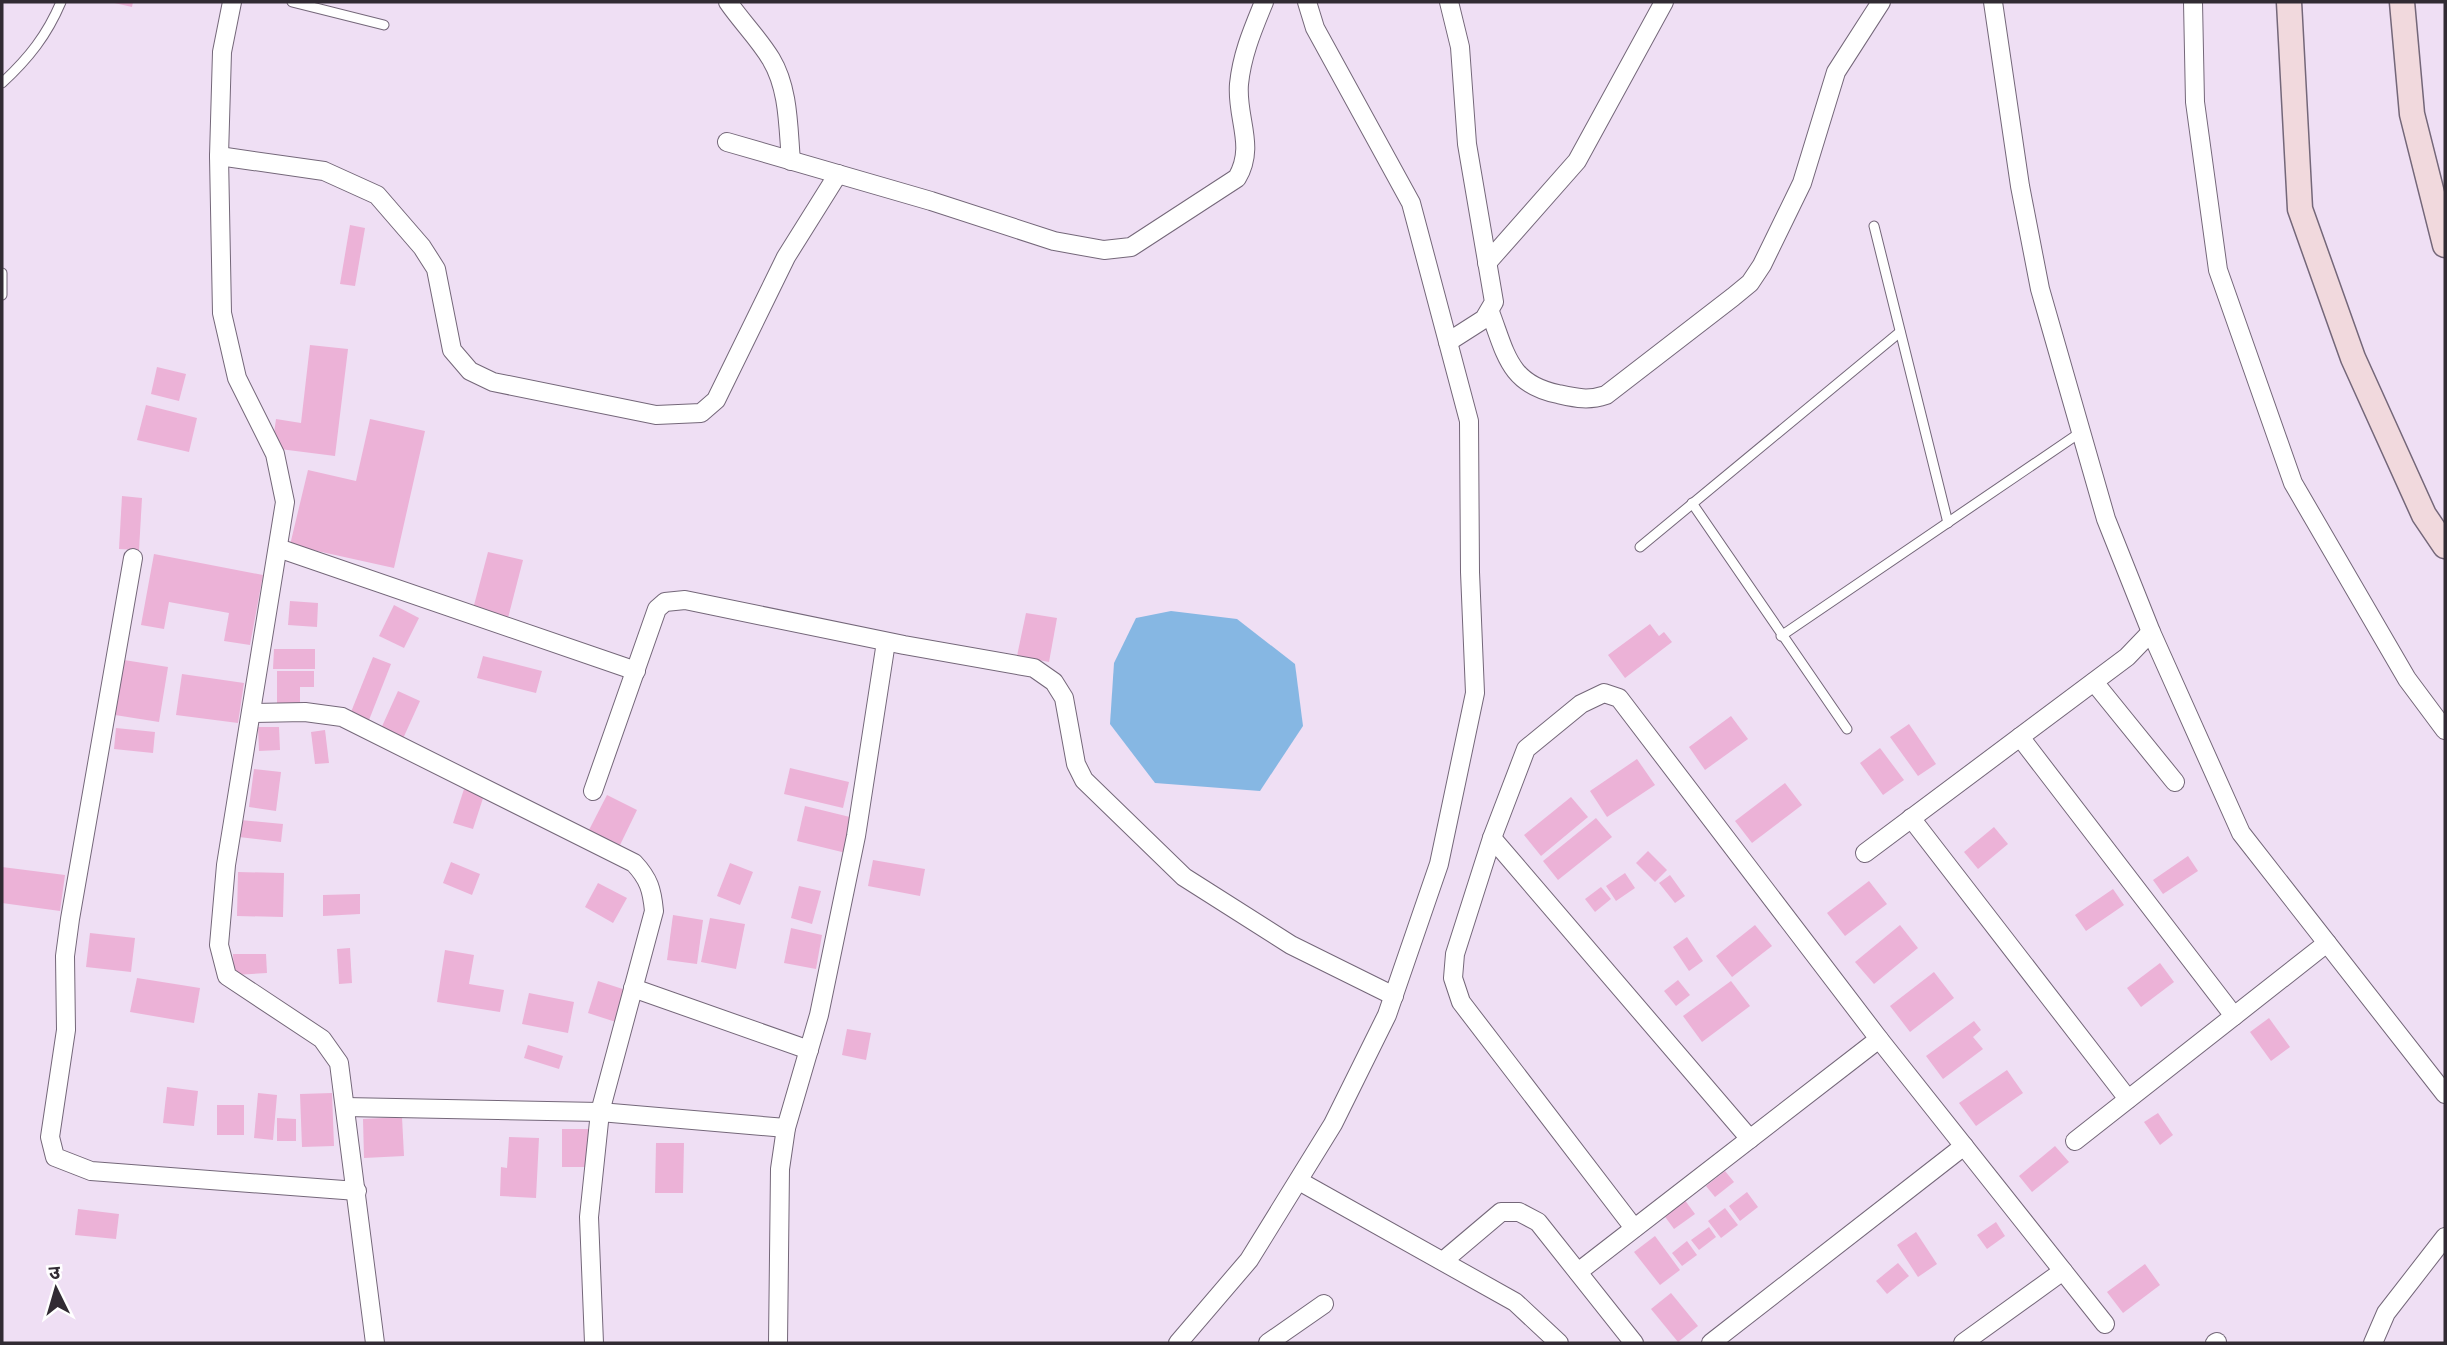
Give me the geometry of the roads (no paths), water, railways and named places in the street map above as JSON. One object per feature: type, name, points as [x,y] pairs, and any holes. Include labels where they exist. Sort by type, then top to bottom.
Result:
[{"type":"main road","points":[[2289,2],[2300,209],[2353,358],[2424,515],[2445,546]]},
{"type":"main road","points":[[2402,2],[2412,114],[2445,246]]},
{"type":"street","points":[[232,2],[222,52],[219,156],[222,313],[237,378],[275,454],[285,502],[226,865],[219,945],[227,976],[322,1039],[339,1063],[375,1343]]},
{"type":"street","points":[[728,2],[770,57],[780,76],[785,94],[791,161]]},
{"type":"street","points":[[727,142],[1054,241],[1104,250],[1131,247],[1237,178],[1246,162],[1238,88],[1242,55],[1264,2]]},
{"type":"street","points":[[1178,1343],[1249,1260],[1333,1124],[1388,1015],[1439,864],[1475,693],[1470,572],[1469,421],[1411,203],[1315,28],[1307,2]]},
{"type":"street","points":[[1448,342],[1490,312],[1494,302],[1467,144],[1460,47],[1449,2]]},
{"type":"street","points":[[1487,263],[1577,162],[1664,2]]},
{"type":"street","points":[[1490,312],[1511,366],[1518,376],[1532,387],[1586,400],[1606,395],[1733,297],[1750,283],[1762,265],[1802,183],[1836,72],[1881,2]]},
{"type":"street","points":[[1993,2],[2020,187],[2040,289],[2106,519],[2151,632],[2241,834],[2445,1094]]},
{"type":"street","points":[[2193,2],[2195,102],[2218,270],[2293,483],[2407,679],[2445,730]]},
{"type":"street","points":[[219,156],[324,171],[377,195],[422,247],[436,269],[452,350],[470,371],[493,382],[656,415],[701,413],[716,400],[786,257],[838,174]]},
{"type":"street","points":[[278,548],[636,671]]},
{"type":"street","points":[[133,558],[69,919],[65,956],[66,1031],[50,1137],[51,1148],[55,1157],[91,1171],[357,1191]]},
{"type":"street","points":[[593,791],[657,609],[665,602],[685,600],[886,642],[1034,668],[1054,682],[1064,698],[1076,764],[1084,780],[1184,877],[1291,944],[1394,996]]},
{"type":"street","points":[[1865,853],[2127,657],[2151,632]]},
{"type":"street","points":[[778,1343],[780,1169],[786,1128],[809,1050],[856,835],[886,642]]},
{"type":"street","points":[[2094,682],[2175,782]]},
{"type":"street","points":[[1634,1228],[1461,1002],[1453,978],[1455,954],[1492,838],[1526,749],[1581,704],[1604,693],[1619,698],[1879,1039],[2105,1324]]},
{"type":"street","points":[[251,713],[305,712],[342,718],[634,863],[652,889],[654,911],[600,1112],[589,1217],[594,1343]]},
{"type":"street","points":[[2020,737],[2234,1016]]},
{"type":"street","points":[[1911,818],[2128,1099]]},
{"type":"street","points":[[1492,838],[1750,1139]]},
{"type":"street","points":[[2075,1141],[2327,943]]},
{"type":"street","points":[[633,988],[809,1050]]},
{"type":"street","points":[[1578,1272],[1879,1039]]},
{"type":"street","points":[[345,1107],[600,1112],[786,1128]]},
{"type":"street","points":[[1711,1343],[1964,1146]]},
{"type":"street","points":[[1298,1181],[1515,1301],[1559,1343]]},
{"type":"street","points":[[1443,1261],[1501,1212],[1519,1212],[1538,1222],[1634,1343]]},
{"type":"street","points":[[2373,1343],[2386,1313],[2445,1237]]},
{"type":"street","points":[[1963,1343],[2063,1271]]},
{"type":"street","points":[[1268,1343],[1324,1304]]},
{"type":"lane","points":[[2,83],[24,62],[49,31],[61,2]]},
{"type":"lane","points":[[292,2],[384,25]]},
{"type":"lane","points":[[1874,226],[1948,523]]},
{"type":"lane","points":[[2,273],[2,295]]},
{"type":"lane","points":[[1640,547],[1900,332]]},
{"type":"lane","points":[[1781,636],[2081,432]]},
{"type":"lane","points":[[1692,503],[1847,729]]},
{"type":"water","points":[[1171,611],[1237,619],[1295,664],[1303,726],[1260,791],[1155,783],[1110,724],[1114,663],[1136,618]]}]
